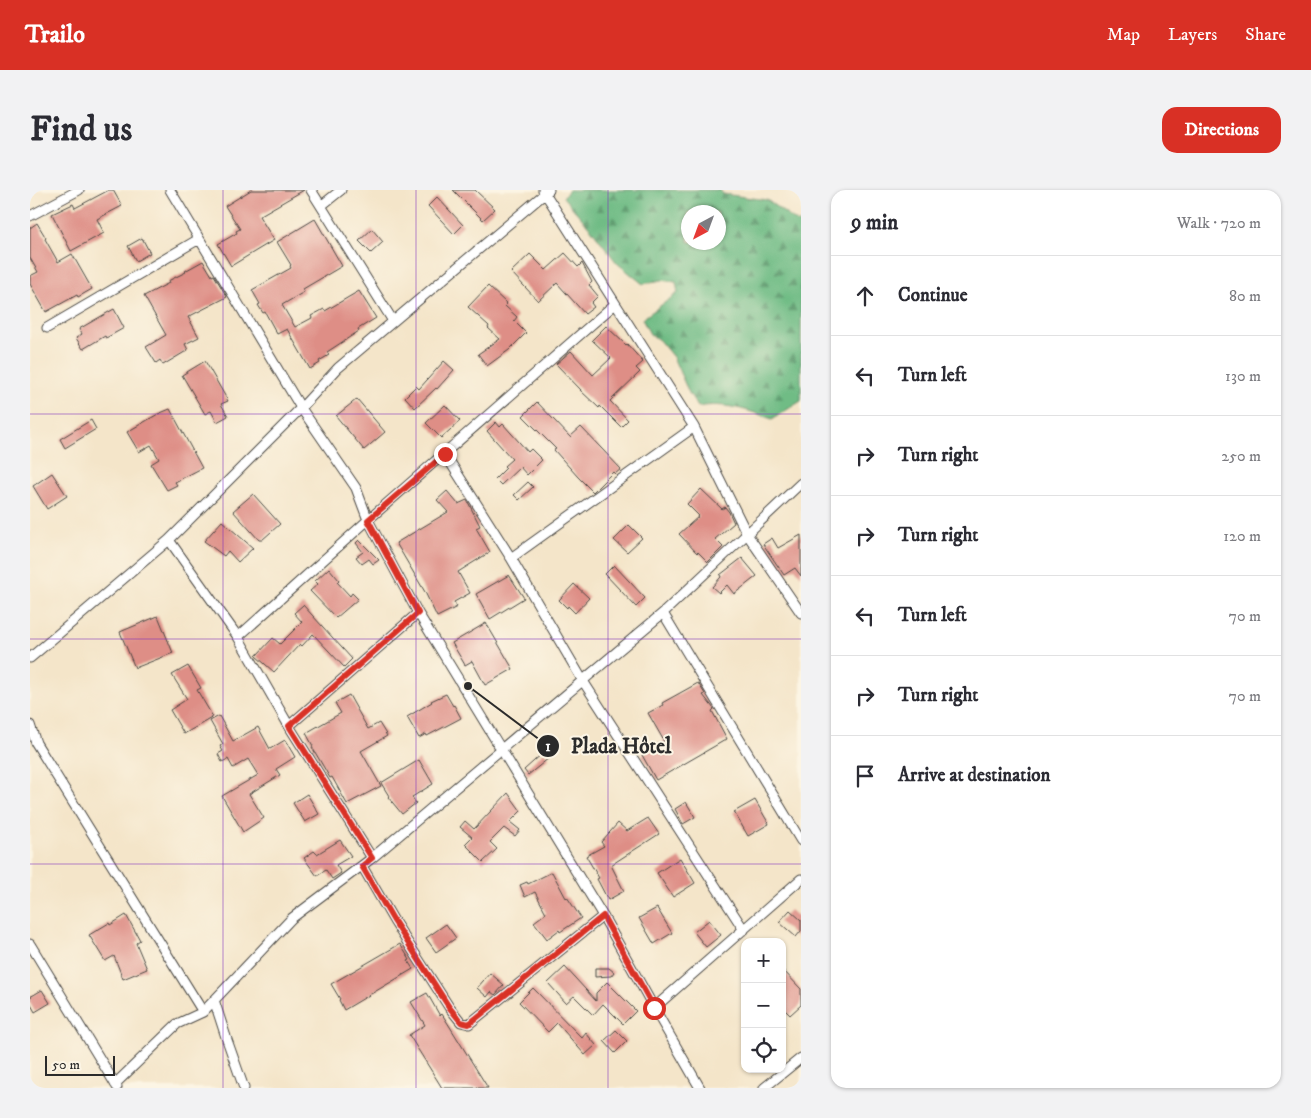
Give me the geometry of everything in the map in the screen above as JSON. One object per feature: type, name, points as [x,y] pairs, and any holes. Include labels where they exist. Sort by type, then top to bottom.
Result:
[{"type":"street","points":[[30,216],[79,190]]},
{"type":"street","points":[[170,190],[301,408],[356,488],[368,520],[418,613],[603,916],[700,1088]]},
{"type":"street","points":[[311,190],[392,321]]},
{"type":"street","points":[[321,206],[341,190]]},
{"type":"street","points":[[30,658],[169,540],[301,408],[338,368],[546,191],[615,304],[694,427],[747,534],[801,613]]},
{"type":"street","points":[[47,328],[199,239]]},
{"type":"street","points":[[238,637],[368,520],[615,304]]},
{"type":"street","points":[[511,558],[694,427]]},
{"type":"street","points":[[445,454],[511,558],[583,681],[744,930]]},
{"type":"street","points":[[30,944],[117,1086],[177,1024],[203,1012],[292,918],[372,858],[663,613],[801,484]]},
{"type":"street","points":[[169,540],[238,637],[289,726],[372,858]]},
{"type":"street","points":[[289,726],[418,613]]},
{"type":"street","points":[[663,613],[801,842]]},
{"type":"street","points":[[30,725],[36,743],[203,1012]]},
{"type":"street","points":[[362,866],[394,921],[449,1007],[461,1022],[469,1024],[603,916]]},
{"type":"street","points":[[654,1008],[801,879]]},
{"type":"street","points":[[214,1000],[244,1088]]},
{"type":"street","points":[[764,1088],[801,1058]]},
{"type":"green space","points":[[569,190],[720,190],[723,194],[767,200],[798,223],[801,223],[801,401],[772,419],[727,406],[698,407],[689,393],[673,357],[659,340],[650,334],[642,319],[678,293],[676,282],[661,280],[643,284],[617,263],[592,230],[563,197]]},
{"type":"building","points":[[109,190],[113,190],[122,206],[97,219],[104,233],[71,251],[52,214],[73,204],[75,208]]},
{"type":"building","points":[[251,190],[304,190],[259,216],[274,240],[231,266],[218,244],[237,233],[236,231],[240,229],[225,206]]},
{"type":"building","points":[[453,190],[475,190],[495,209],[483,220]]},
{"type":"building","points":[[437,197],[463,225],[454,234],[428,206]]},
{"type":"building","points":[[315,219],[342,266],[303,289],[304,292],[282,305],[295,327],[312,318],[311,316],[324,309],[325,311],[359,291],[376,318],[327,352],[329,355],[310,369],[287,329],[277,334],[265,312],[263,313],[258,305],[260,304],[252,290],[291,268],[277,242]]},
{"type":"building","points":[[37,223],[58,262],[72,254],[92,289],[46,312],[30,284],[30,276],[38,272],[30,258],[30,228]]},
{"type":"building","points":[[372,229],[383,242],[371,253],[359,241]]},
{"type":"building","points":[[142,238],[150,253],[136,261],[128,246]]},
{"type":"building","points":[[565,253],[578,267],[582,263],[592,282],[589,285],[598,296],[591,303],[594,307],[585,314],[557,283],[538,301],[511,272],[530,254],[546,270]]},
{"type":"building","points":[[203,261],[227,297],[188,317],[199,337],[185,344],[188,350],[163,365],[160,360],[156,363],[146,347],[166,335],[144,296],[169,283],[168,281]]},
{"type":"building","points":[[488,286],[507,304],[505,306],[517,317],[514,321],[526,333],[509,350],[487,366],[478,354],[500,339],[468,307]]},
{"type":"building","points":[[114,309],[124,328],[106,338],[105,336],[83,349],[76,338],[82,334],[79,329]]},
{"type":"building","points":[[606,326],[627,344],[643,362],[636,368],[640,372],[610,401],[628,420],[621,427],[600,406],[599,408],[580,390],[556,364],[571,351],[593,375],[611,358],[592,340]]},
{"type":"building","points":[[205,361],[228,401],[221,404],[228,416],[217,422],[211,411],[205,414],[182,375]]},
{"type":"building","points":[[444,361],[454,370],[437,389],[415,408],[405,397],[416,386],[419,389]]},
{"type":"building","points":[[357,399],[385,432],[364,450],[336,416]]},
{"type":"building","points":[[537,402],[570,437],[581,427],[621,469],[615,474],[613,472],[593,492],[554,450],[556,449],[523,416]]},
{"type":"building","points":[[445,405],[460,421],[441,438],[426,423]]},
{"type":"building","points":[[170,409],[202,468],[175,482],[177,485],[167,490],[151,464],[159,459],[151,445],[139,452],[127,432]]},
{"type":"building","points":[[91,420],[96,429],[65,448],[60,439]]},
{"type":"building","points":[[496,422],[500,427],[503,424],[528,452],[531,449],[542,460],[527,475],[520,467],[501,485],[495,479],[506,468],[504,466],[512,459],[487,431]]},
{"type":"building","points":[[52,473],[67,496],[47,509],[33,486]]},
{"type":"building","points":[[528,482],[533,487],[519,500],[514,495]]},
{"type":"building","points":[[701,489],[722,509],[725,507],[734,523],[715,539],[723,547],[708,562],[679,534],[699,516],[687,504]]},
{"type":"building","points":[[447,491],[458,504],[467,500],[480,526],[476,528],[490,552],[458,572],[470,593],[454,602],[457,607],[437,617],[425,592],[396,543],[448,512],[437,500]]},
{"type":"building","points":[[253,494],[280,524],[262,540],[259,540],[233,511]]},
{"type":"building","points":[[222,521],[253,548],[238,562],[228,551],[224,556],[204,541]]},
{"type":"building","points":[[629,525],[642,538],[627,552],[614,540]]},
{"type":"building","points":[[801,535],[801,576],[795,568],[784,575],[763,544],[772,538],[778,548]]},
{"type":"building","points":[[359,540],[379,560],[373,564],[369,559],[362,564],[356,557],[363,552],[356,543]]},
{"type":"building","points":[[742,558],[757,576],[734,594],[727,585],[719,593],[712,587],[721,577],[720,575]]},
{"type":"building","points":[[614,565],[645,598],[636,607],[605,574]]},
{"type":"building","points":[[329,568],[339,580],[337,582],[350,596],[352,593],[358,599],[336,618],[310,591],[318,584],[315,581]]},
{"type":"building","points":[[509,575],[524,598],[490,619],[476,594]]},
{"type":"building","points":[[574,584],[589,598],[575,613],[559,600]]},
{"type":"building","points":[[303,605],[352,659],[344,667],[313,634],[302,646],[300,644],[274,672],[256,656],[273,638],[280,644],[302,622],[294,613]]},
{"type":"building","points":[[158,616],[173,653],[135,668],[120,632]]},
{"type":"building","points":[[486,623],[513,669],[485,685],[472,661],[465,665],[452,643]]},
{"type":"building","points":[[188,666],[201,688],[197,690],[213,717],[184,734],[170,710],[187,699],[172,675]]},
{"type":"building","points":[[698,683],[705,694],[703,695],[714,709],[712,711],[727,739],[656,780],[642,755],[659,746],[658,744],[664,741],[648,713]]},
{"type":"building","points":[[446,694],[461,718],[427,736],[426,734],[419,738],[407,717],[431,701]]},
{"type":"building","points":[[349,695],[368,729],[379,723],[387,736],[361,751],[381,786],[347,804],[312,747],[306,733],[341,713],[335,703]]},
{"type":"building","points":[[219,716],[233,741],[258,727],[270,749],[285,740],[295,757],[276,769],[280,775],[249,794],[264,818],[243,832],[222,796],[258,775],[248,759],[233,768],[228,759],[222,762],[218,754],[223,751],[220,746],[223,744],[210,721]]},
{"type":"building","points":[[544,752],[549,758],[528,775],[524,770]]},
{"type":"building","points":[[419,760],[433,784],[412,797],[416,803],[402,814],[388,797],[381,783]]},
{"type":"building","points":[[508,793],[521,811],[510,822],[520,830],[515,836],[504,828],[490,842],[497,849],[483,862],[465,844],[472,837],[460,827],[465,821],[474,829]]},
{"type":"building","points":[[307,794],[319,814],[305,822],[293,803]]},
{"type":"building","points":[[755,800],[769,824],[748,836],[734,812]]},
{"type":"building","points":[[686,802],[695,817],[683,824],[675,809]]},
{"type":"building","points":[[648,818],[659,834],[611,865],[624,891],[608,900],[597,879],[599,878],[586,856],[604,846],[601,842],[618,823],[627,831]]},
{"type":"building","points":[[340,840],[351,856],[336,865],[341,873],[332,879],[326,870],[317,876],[304,858],[314,851],[317,854]]},
{"type":"building","points":[[680,858],[695,883],[673,897],[657,873]]},
{"type":"building","points":[[552,872],[566,898],[581,918],[547,939],[534,922],[546,913],[535,892],[525,897],[520,885],[527,882],[528,884]]},
{"type":"building","points":[[657,908],[672,933],[654,944],[639,918]]},
{"type":"building","points":[[790,910],[801,920],[801,931],[796,937],[779,922]]},
{"type":"building","points":[[126,915],[140,940],[136,943],[147,969],[123,979],[114,956],[105,961],[89,935]]},
{"type":"building","points":[[709,920],[721,935],[706,947],[694,932]]},
{"type":"building","points":[[446,924],[456,938],[436,952],[426,938]]},
{"type":"building","points":[[400,944],[413,969],[344,1010],[331,984]]},
{"type":"building","points":[[565,967],[596,1001],[596,993],[607,982],[636,1011],[623,1024],[603,1004],[593,1015],[574,996],[566,1003],[548,983]]},
{"type":"building","points":[[595,968],[609,968],[614,972],[611,976],[595,977]]},
{"type":"building","points":[[490,973],[504,985],[495,995],[491,992],[487,997],[477,988]]},
{"type":"building","points":[[786,973],[801,989],[801,1005],[790,1015],[786,1011]]},
{"type":"building","points":[[533,988],[582,1038],[586,1033],[596,1045],[585,1055],[557,1023],[548,1032],[519,1002]]},
{"type":"building","points":[[42,990],[50,1003],[35,1012],[30,1003],[30,997]]},
{"type":"building","points":[[427,993],[488,1088],[442,1088],[409,1035],[425,1025],[411,1002]]},
{"type":"building","points":[[616,1030],[627,1041],[615,1053],[604,1041]]},
{"type":"place","name":"Plada Hôtel","points":[[468,686]]},
{"type":"route","points":[[445,454],[368,520],[418,613],[289,726],[372,858],[362,866],[394,921],[449,1007],[461,1022],[469,1024],[603,916],[654,1008]]}]
